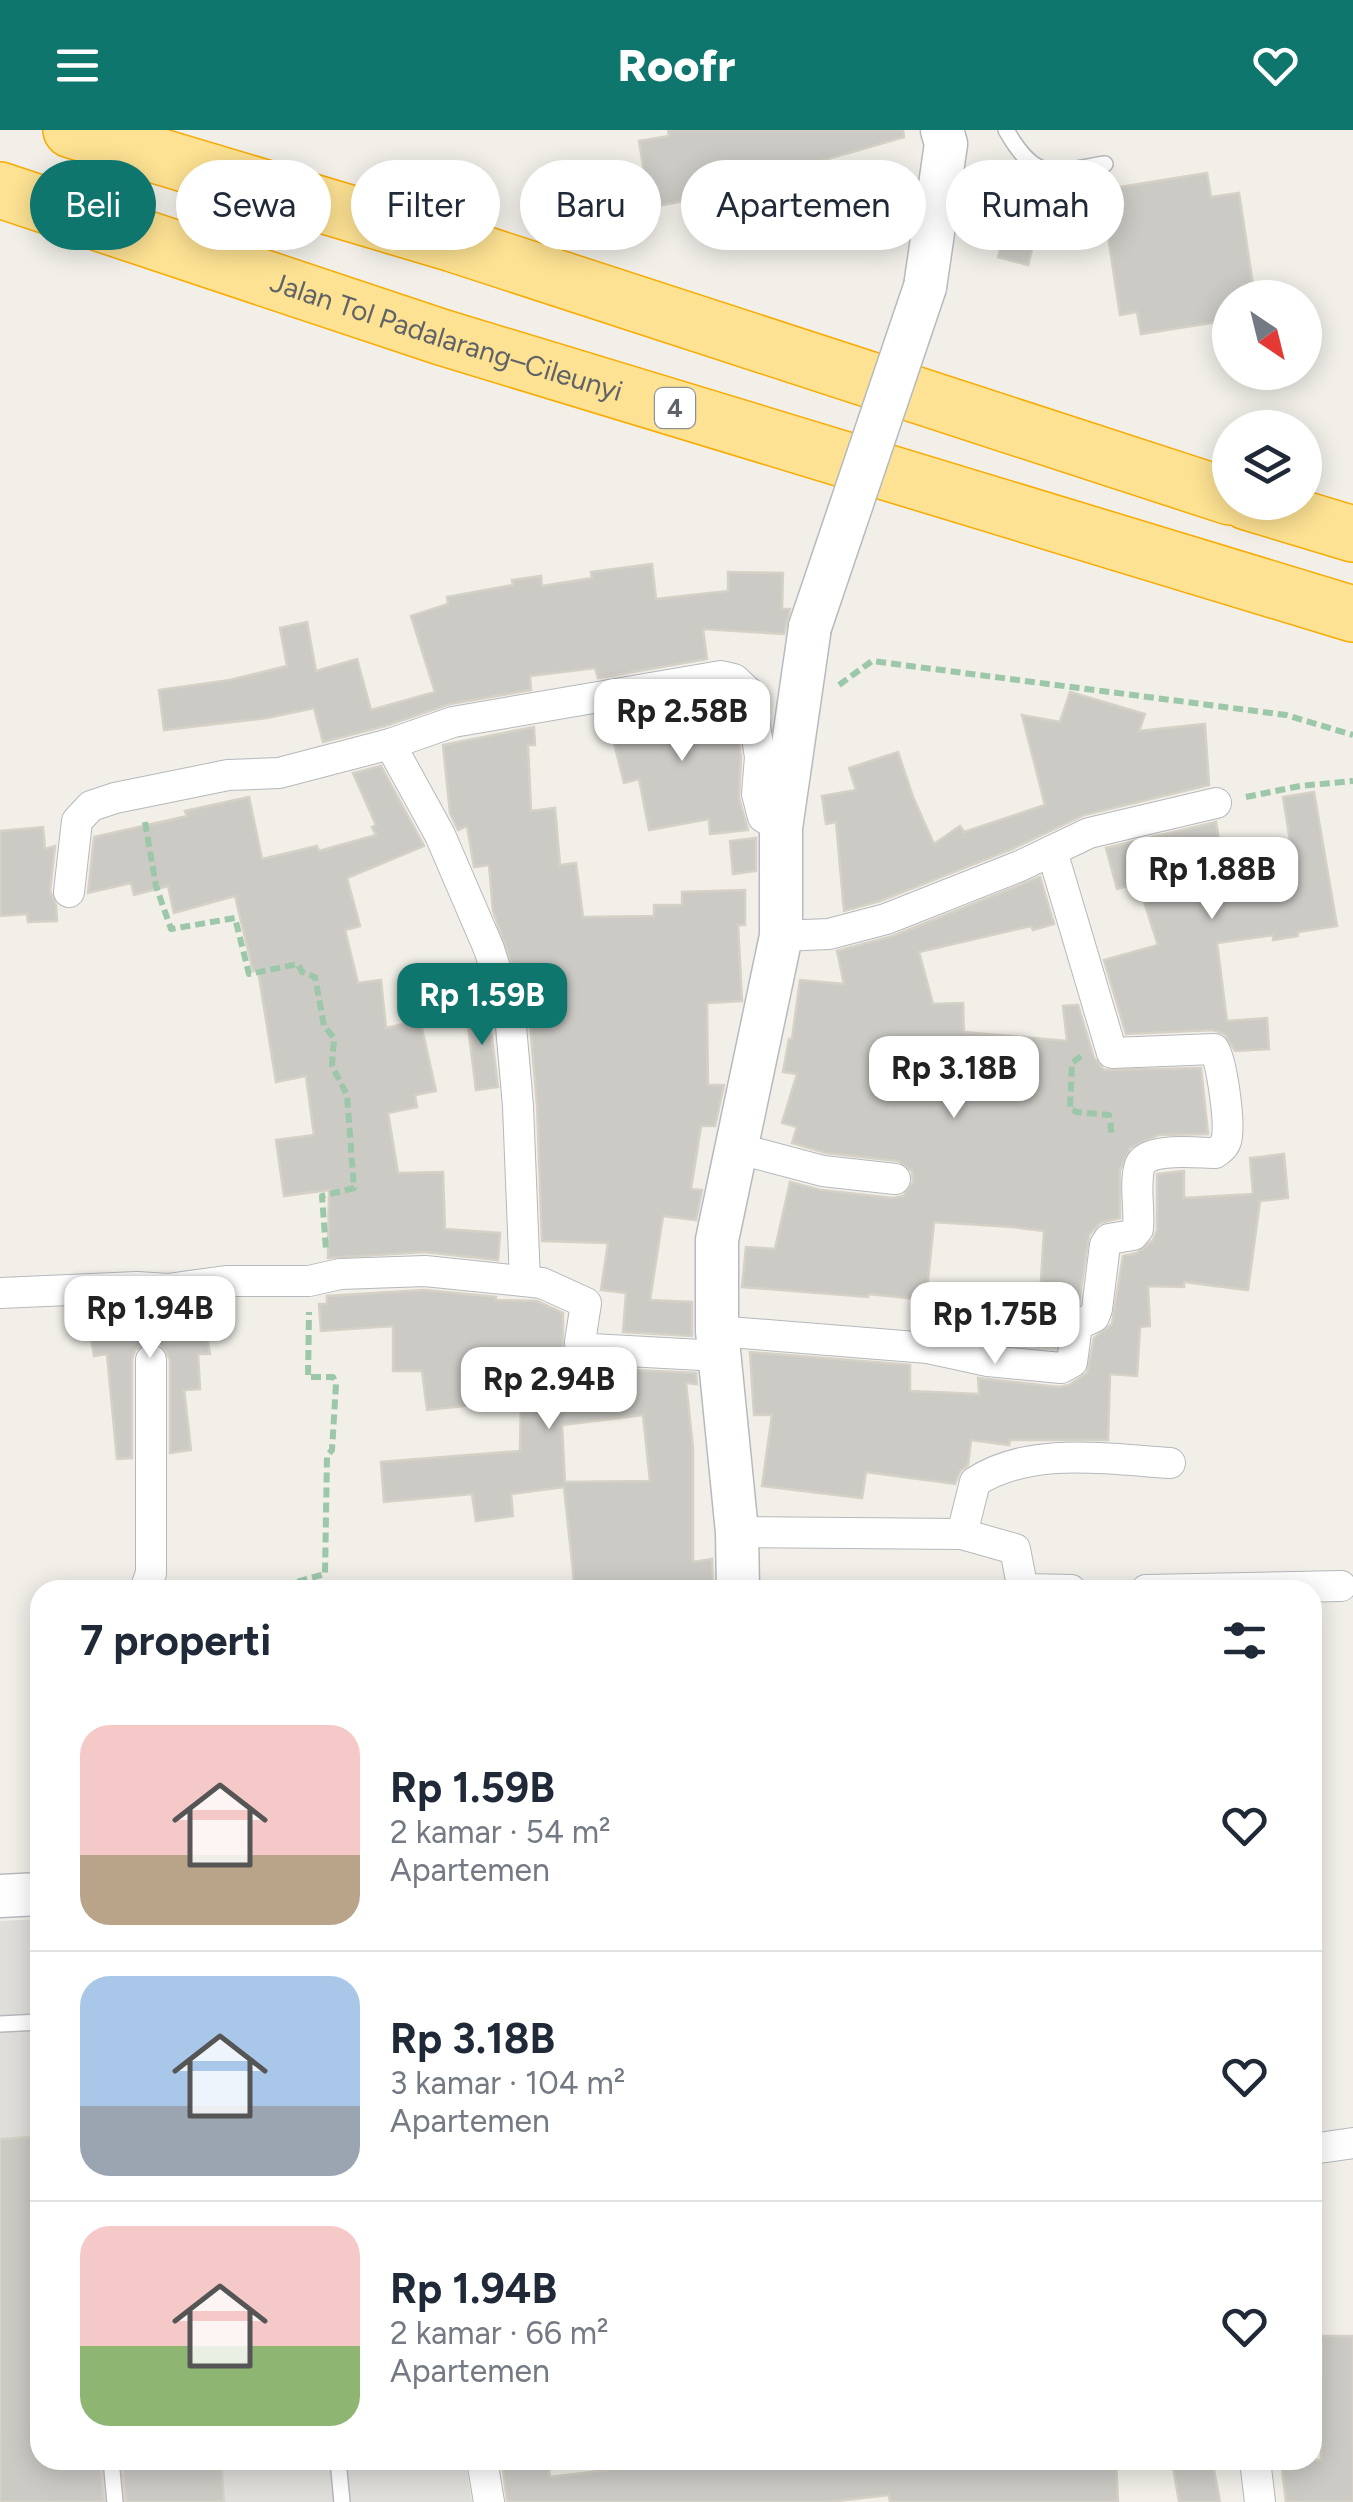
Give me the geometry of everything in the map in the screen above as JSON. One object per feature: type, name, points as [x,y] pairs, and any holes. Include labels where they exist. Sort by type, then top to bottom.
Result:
[{"type":"highway","points":[[71,130],[452,244],[1212,492]]},
{"type":"highway","name":"Jalan Tol Padalarang–Cileunyi","points":[[0,190],[441,337],[1353,614]]},
{"type":"highway","points":[[1307,520],[1353,534]]},
{"type":"street","points":[[738,1580],[737,1532],[718,1344],[717,1240],[780,936],[782,828],[810,627],[925,287],[946,144],[942,130]]},
{"type":"street","points":[[69,892],[77,821],[91,806],[228,775],[279,773],[390,744],[453,722],[721,676],[734,679],[750,694],[760,757],[757,794],[764,817],[782,828]]},
{"type":"street","points":[[390,744],[440,835],[489,949],[510,1014],[525,1281]]},
{"type":"street","points":[[780,936],[829,934],[886,919],[1089,834],[1216,802]]},
{"type":"street","points":[[0,1294],[168,1289],[226,1281],[425,1271],[542,1283],[586,1303],[580,1342],[591,1349],[718,1344],[928,1348],[988,1362],[1068,1366],[1074,1354],[1077,1326],[1094,1317],[1098,1309],[1105,1246],[1110,1239],[1133,1235],[1138,1228],[1140,1166],[1146,1158],[1159,1153],[1215,1153],[1226,1141],[1220,1062],[1214,1050],[1112,1053],[1052,851]]},
{"type":"street","points":[[736,1148],[823,1170],[895,1178]]},
{"type":"street","points":[[149,1580],[151,1360]]},
{"type":"street","points":[[962,1534],[976,1482],[997,1468],[1068,1458],[1170,1462]]},
{"type":"street","points":[[737,1532],[962,1534],[1015,1549],[1021,1580]]},
{"type":"street","points":[[1322,1586],[1341,1586]]},
{"type":"street","points":[[0,1896],[30,1894]]},
{"type":"street","points":[[1322,2148],[1353,2143]]},
{"type":"street","points":[[483,2470],[488,2502]]},
{"type":"street","points":[[1256,2470],[1260,2502]]},
{"type":"lane","points":[[1006,130],[1026,160]]},
{"type":"lane","points":[[0,2024],[30,2022]]},
{"type":"lane","points":[[112,2470],[115,2502]]},
{"type":"lane","points":[[339,2470],[342,2502]]},
{"type":"path","points":[[833,690],[872,661],[1286,716],[1353,736]]},
{"type":"path","points":[[1216,802],[1300,786],[1353,781]]},
{"type":"path","points":[[140,794],[156,886],[171,929],[236,918],[249,974],[298,964],[302,972],[315,978],[324,1026],[334,1038],[332,1066],[347,1095],[354,1188],[322,1196],[308,1377],[333,1378],[336,1384],[332,1450],[327,1456],[325,1574],[303,1580]]},
{"type":"path","points":[[1112,1053],[1074,1060],[1069,1097],[1073,1111],[1109,1114],[1112,1135]]},
{"type":"shaded area","points":[[30,1920],[30,2470],[467,2470],[472,2502],[0,2502],[0,1921]]},
{"type":"building","points":[[668,130],[903,130],[904,137],[824,160],[681,160],[681,201],[661,205],[661,160],[642,160],[639,141],[669,136]]},
{"type":"building","points":[[1207,173],[1211,197],[1239,193],[1252,280],[1212,280],[1212,323],[1141,334],[1137,312],[1120,315],[1110,250],[1124,250],[1124,186]]},
{"type":"building","points":[[1000,250],[1032,250],[1028,265],[998,257]]},
{"type":"building","points":[[652,564],[656,599],[728,591],[728,572],[783,573],[782,609],[790,609],[784,634],[703,629],[707,659],[598,678],[595,668],[530,676],[531,690],[450,704],[323,742],[314,708],[267,718],[164,730],[159,690],[230,680],[287,666],[280,628],[307,622],[316,671],[357,659],[371,710],[435,692],[411,616],[448,604],[447,597],[513,585],[512,580],[541,576],[542,586],[592,578],[591,572]]},
{"type":"building","points":[[1070,692],[1145,714],[1139,731],[1205,724],[1209,785],[1084,815],[1012,849],[880,901],[844,911],[836,822],[826,824],[822,796],[856,790],[849,768],[898,752],[934,844],[960,826],[964,832],[1045,805],[1022,715],[1060,722]]},
{"type":"building","points":[[715,696],[720,724],[735,719],[741,757],[739,798],[748,830],[710,834],[709,819],[649,830],[639,779],[624,783],[607,715]]},
{"type":"building","points":[[534,727],[535,745],[528,745],[531,811],[555,808],[560,865],[576,863],[583,917],[654,916],[654,905],[682,905],[682,892],[745,890],[745,925],[738,925],[742,1001],[707,1003],[708,1085],[724,1085],[715,1126],[701,1126],[691,1189],[702,1190],[696,1220],[663,1216],[650,1300],[692,1302],[692,1336],[623,1332],[626,1293],[601,1290],[608,1243],[542,1241],[529,1013],[493,911],[489,865],[474,867],[467,826],[458,830],[450,813],[443,745]]},
{"type":"building","points":[[381,766],[424,846],[347,878],[360,926],[345,930],[358,983],[381,980],[386,1028],[420,1020],[436,1091],[415,1095],[417,1107],[388,1113],[398,1173],[443,1172],[445,1229],[500,1233],[498,1260],[425,1252],[328,1258],[329,1190],[284,1196],[276,1140],[314,1135],[306,1076],[276,1082],[258,970],[253,971],[235,896],[174,913],[168,886],[134,895],[131,883],[88,893],[94,837],[249,797],[262,859],[317,846],[319,851],[376,835],[372,827],[376,825],[353,773]]},
{"type":"building","points":[[1314,792],[1337,926],[1273,940],[1273,935],[1217,943],[1227,1021],[1267,1018],[1269,1049],[1235,1051],[1225,1034],[1213,1030],[1126,1034],[1104,960],[1158,945],[1138,883],[1117,889],[1106,848],[1216,822],[1224,870],[1293,859],[1283,797]]},
{"type":"building","points":[[43,827],[45,849],[55,846],[50,891],[57,921],[28,922],[27,914],[0,916],[0,831]]},
{"type":"building","points":[[756,838],[756,871],[733,874],[730,841]]},
{"type":"building","points":[[1040,877],[1054,924],[919,952],[933,1004],[963,1003],[964,1032],[1067,1041],[1063,1006],[1078,1005],[1094,1058],[1104,1070],[1201,1068],[1208,1134],[1158,1135],[1130,1148],[1120,1170],[1120,1218],[1100,1223],[1089,1235],[1079,1303],[1061,1316],[1039,1313],[1044,1231],[1013,1227],[934,1222],[926,1300],[742,1287],[746,1247],[775,1249],[790,1182],[821,1190],[893,1198],[903,1196],[913,1182],[912,1171],[898,1161],[826,1153],[792,1143],[797,1127],[782,1123],[797,1074],[783,1072],[800,980],[844,984],[837,951],[893,936]]},
{"type":"building","points":[[488,1007],[498,1087],[476,1090],[466,1009]]},
{"type":"building","points":[[1284,1154],[1288,1198],[1260,1201],[1248,1290],[1184,1282],[1184,1287],[1148,1286],[1150,1326],[1140,1327],[1137,1376],[1110,1374],[1108,1440],[1010,1440],[1009,1445],[971,1440],[968,1465],[960,1471],[955,1484],[866,1472],[862,1498],[762,1486],[772,1415],[754,1415],[750,1352],[910,1365],[910,1391],[979,1394],[978,1378],[1069,1385],[1087,1373],[1094,1338],[1112,1324],[1123,1256],[1137,1253],[1153,1240],[1157,1230],[1157,1174],[1184,1171],[1184,1198],[1253,1194],[1250,1158]]},
{"type":"building","points":[[424,1290],[537,1301],[563,1313],[563,1356],[589,1368],[696,1373],[697,1384],[686,1383],[693,1448],[693,1562],[712,1559],[713,1580],[574,1580],[564,1487],[511,1494],[513,1516],[476,1521],[472,1494],[384,1502],[381,1462],[520,1451],[521,1400],[427,1410],[422,1371],[393,1371],[393,1326],[321,1331],[319,1304],[327,1304],[327,1296]],"holes":[[[643,1415],[650,1481],[565,1482],[562,1425]]]},
{"type":"building","points":[[201,1303],[210,1354],[198,1354],[200,1389],[184,1390],[191,1450],[170,1453],[170,1359],[161,1344],[150,1341],[135,1350],[132,1359],[132,1458],[117,1459],[107,1354],[94,1356],[86,1310]]},
{"type":"building","points":[[30,2137],[30,2470],[101,2470],[104,2502],[0,2502],[0,2139]]},
{"type":"building","points":[[1322,2336],[1353,2336],[1353,2502],[1286,2502],[1282,2470],[1322,2470]]},
{"type":"building","points":[[123,2470],[222,2470],[224,2502],[126,2502]]},
{"type":"building","points":[[503,2470],[549,2470],[550,2477],[608,2470],[1116,2470],[1118,2502],[890,2502],[889,2495],[829,2502],[507,2502]]},
{"type":"building","points":[[1174,2470],[1214,2470],[1220,2502],[1179,2502]]}]
